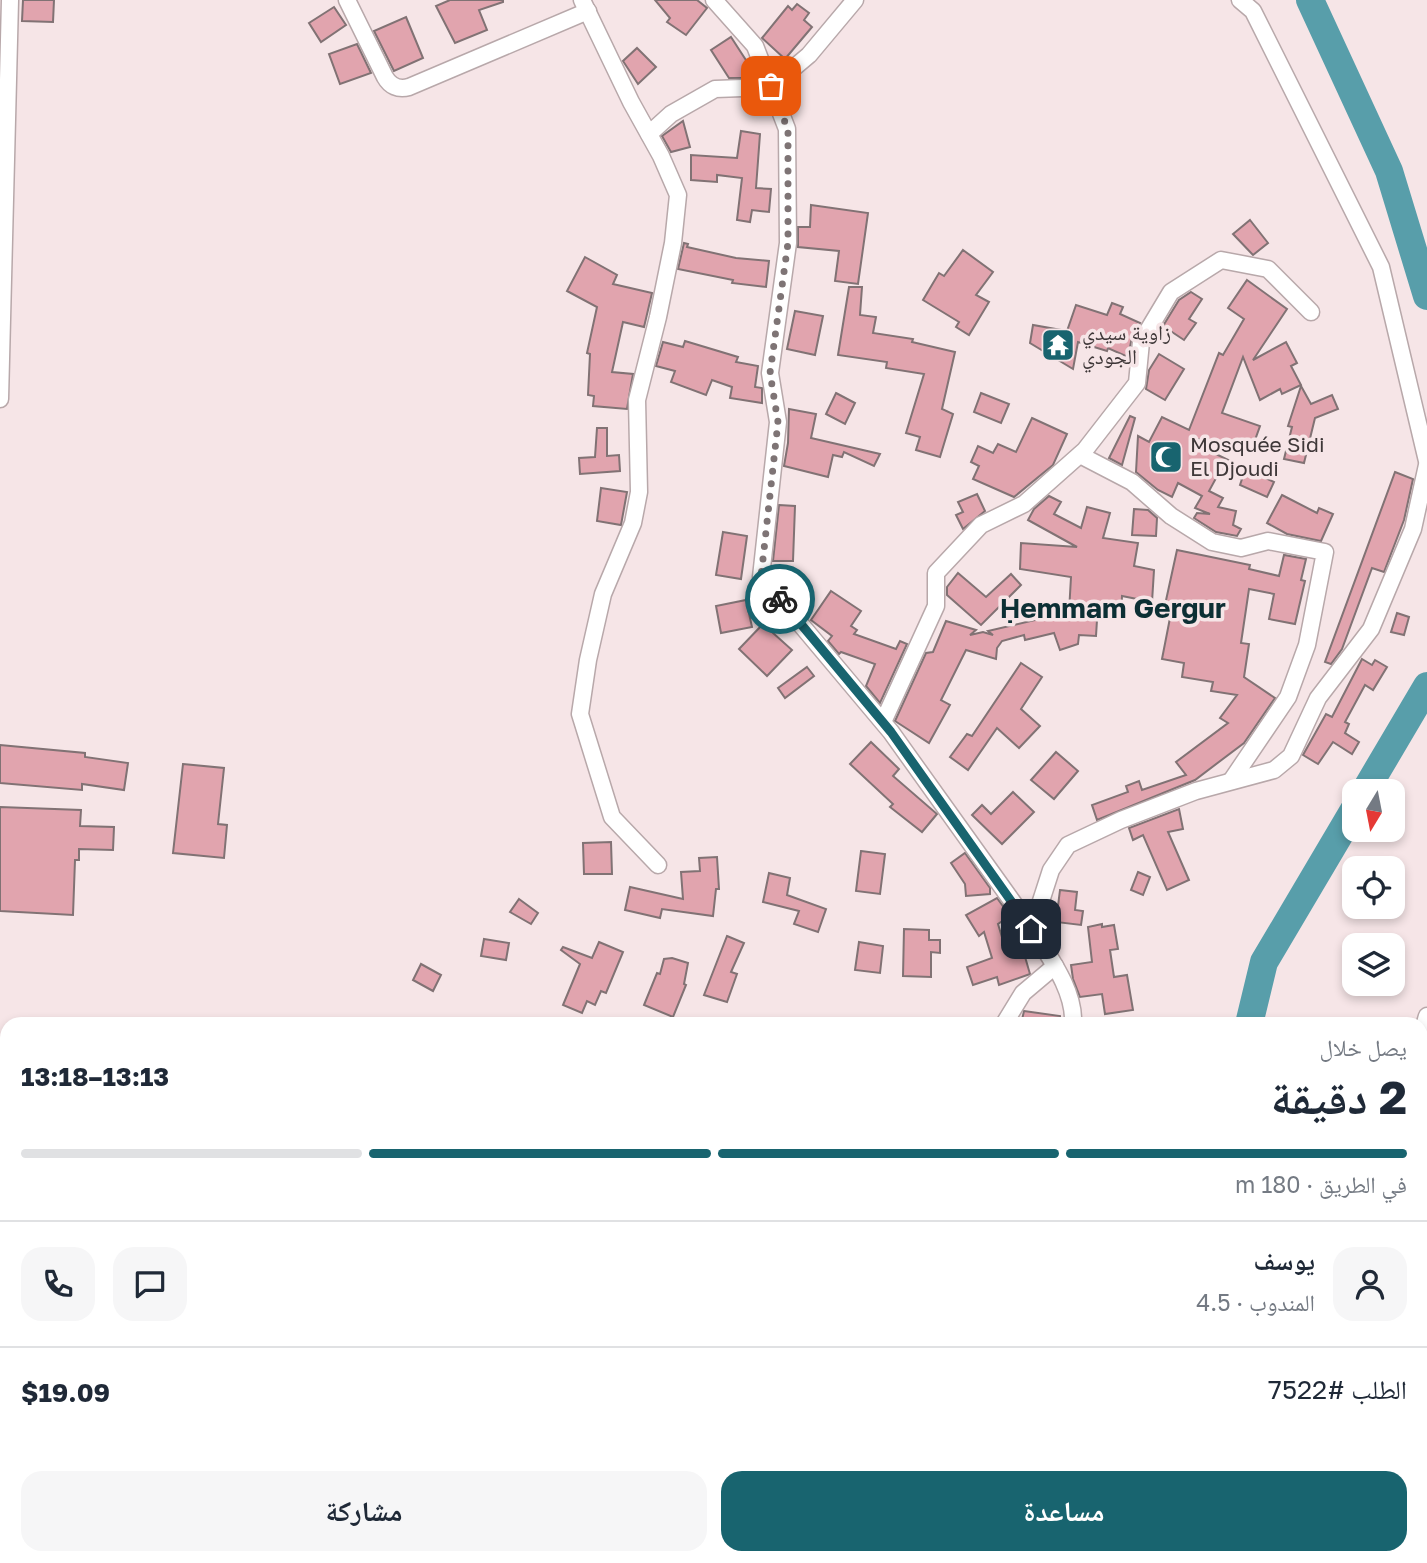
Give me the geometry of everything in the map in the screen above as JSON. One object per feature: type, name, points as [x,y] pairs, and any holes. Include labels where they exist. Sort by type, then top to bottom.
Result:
[{"type":"street","points":[[0,399],[10,0]]},
{"type":"street","points":[[347,0],[385,77],[391,85],[400,88],[409,87],[585,6],[678,195],[673,243],[659,317],[637,400],[639,492],[633,523],[603,594],[587,660],[580,714],[612,817],[658,865]]},
{"type":"street","points":[[714,0],[755,46],[788,130],[788,243],[770,373],[778,422],[761,577],[883,722],[1031,929],[1055,966],[1074,1009],[1073,1017]]},
{"type":"street","points":[[649,134],[671,114],[715,89],[771,86],[808,55],[855,0]]},
{"type":"street","points":[[1031,929],[1051,870],[1068,845],[1121,820],[1231,781],[1274,770],[1291,756],[1318,698],[1371,629],[1420,529],[1427,463],[1381,267],[1253,11],[1240,0]]},
{"type":"street","points":[[883,722],[936,606],[936,573],[981,525],[1024,504],[1080,455],[1137,383],[1142,342],[1171,292],[1221,260],[1269,269],[1311,312]]},
{"type":"street","points":[[1080,455],[1132,482],[1171,516],[1212,542],[1241,548],[1268,541],[1325,552],[1307,645],[1288,697],[1231,781]]},
{"type":"street","points":[[1008,1017],[1023,993],[1055,966]]},
{"type":"building","points":[[23,0],[54,0],[53,22],[22,21]]},
{"type":"building","points":[[450,0],[503,2],[479,10],[487,30],[455,43],[436,6]]},
{"type":"building","points":[[655,0],[697,0],[707,8],[686,35],[667,22],[670,18]]},
{"type":"building","points":[[797,4],[809,13],[804,20],[812,27],[785,59],[762,38],[788,6],[792,10]]},
{"type":"building","points":[[334,7],[346,25],[321,42],[309,23]]},
{"type":"building","points":[[406,17],[423,58],[394,71],[374,31]]},
{"type":"building","points":[[731,37],[753,71],[742,78],[729,78],[711,50]]},
{"type":"building","points":[[357,44],[371,73],[340,84],[329,54]]},
{"type":"building","points":[[637,48],[656,67],[638,84],[623,61]]},
{"type":"building","points":[[683,121],[690,147],[671,152],[662,136]]},
{"type":"building","points":[[741,131],[760,134],[756,188],[771,189],[769,212],[752,210],[750,222],[737,220],[742,178],[717,175],[717,182],[691,180],[691,155],[737,158]]},
{"type":"building","points":[[811,205],[868,213],[858,284],[835,281],[839,251],[798,247],[798,227],[810,227]]},
{"type":"building","points":[[1250,220],[1268,243],[1253,255],[1233,234]]},
{"type":"building","points":[[684,243],[688,244],[687,247],[736,258],[769,261],[766,287],[732,283],[733,280],[678,269]]},
{"type":"building","points":[[963,250],[993,272],[976,295],[989,302],[969,335],[956,327],[959,322],[923,300],[939,273],[944,276]]},
{"type":"building","points":[[585,257],[617,275],[613,284],[652,293],[644,327],[623,322],[612,372],[633,374],[627,409],[593,406],[594,396],[588,395],[590,354],[587,353],[597,307],[567,291]]},
{"type":"building","points":[[1247,280],[1287,309],[1253,360],[1286,342],[1297,363],[1291,366],[1301,385],[1282,394],[1280,389],[1260,400],[1243,357],[1222,413],[1260,426],[1251,451],[1197,439],[1195,444],[1274,482],[1267,497],[1240,485],[1242,479],[1221,469],[1209,491],[1223,498],[1218,507],[1236,511],[1233,525],[1241,529],[1237,536],[1216,532],[1194,518],[1197,513],[1210,514],[1195,508],[1202,496],[1178,483],[1172,497],[1158,490],[1136,472],[1138,436],[1149,442],[1162,417],[1189,430],[1219,353],[1223,355],[1244,319],[1228,308]]},
{"type":"building","points":[[849,287],[862,287],[860,315],[876,317],[873,333],[913,339],[912,342],[955,352],[942,409],[953,414],[940,457],[916,450],[920,437],[906,433],[924,374],[886,368],[887,362],[838,355]]},
{"type":"building","points":[[1191,292],[1202,299],[1189,319],[1196,323],[1184,340],[1163,326],[1179,300]]},
{"type":"building","points":[[1112,303],[1123,307],[1120,314],[1140,323],[1132,337],[1128,357],[1108,348],[1107,351],[1078,342],[1073,369],[1030,343],[1033,325],[1067,331],[1076,305],[1107,315]]},
{"type":"building","points":[[795,311],[823,316],[815,355],[787,349]]},
{"type":"building","points":[[685,341],[738,357],[736,362],[758,366],[755,387],[762,388],[762,403],[730,398],[732,387],[712,380],[706,395],[671,382],[675,371],[656,366],[663,342],[683,347]]},
{"type":"building","points":[[1159,354],[1184,369],[1165,400],[1146,389],[1149,370]]},
{"type":"building","points":[[1301,386],[1311,404],[1332,395],[1338,409],[1315,418],[1304,463],[1284,459],[1292,427],[1288,426]]},
{"type":"building","points":[[836,393],[855,403],[845,424],[826,414]]},
{"type":"building","points":[[981,393],[1009,404],[1001,423],[974,412]]},
{"type":"building","points":[[789,409],[816,414],[811,438],[880,454],[874,466],[844,452],[842,457],[833,455],[828,477],[784,466]]},
{"type":"building","points":[[1130,416],[1135,418],[1122,465],[1109,458]]},
{"type":"building","points":[[1032,418],[1067,434],[1053,465],[1014,497],[973,479],[979,466],[971,462],[978,446],[993,453],[998,444],[1016,452]]},
{"type":"building","points":[[597,428],[607,428],[607,456],[619,455],[620,471],[580,474],[579,458],[595,457]]},
{"type":"building","points":[[1395,472],[1413,479],[1404,520],[1384,572],[1372,568],[1342,649],[1331,664],[1325,662]]},
{"type":"building","points":[[601,488],[627,492],[621,525],[597,521]]},
{"type":"building","points":[[977,494],[985,511],[963,529],[956,515],[963,512],[958,502]]},
{"type":"building","points":[[1282,495],[1317,513],[1319,508],[1333,514],[1321,541],[1287,534],[1267,523]]},
{"type":"building","points":[[1049,496],[1061,502],[1054,514],[1081,528],[1087,507],[1110,513],[1103,538],[1138,543],[1134,566],[1154,570],[1152,602],[1122,596],[1121,618],[1097,620],[1096,636],[1079,635],[1078,644],[1060,650],[1054,633],[1025,640],[1024,635],[1002,641],[997,648],[996,659],[966,650],[941,700],[950,705],[929,743],[895,721],[926,653],[933,652],[946,621],[976,630],[970,635],[983,632],[993,635],[988,631],[1069,612],[1071,577],[1020,569],[1021,543],[1077,547],[1028,520],[1034,509]]},
{"type":"building","points":[[779,505],[795,506],[793,561],[773,561]]},
{"type":"building","points":[[1134,509],[1148,510],[1157,518],[1156,536],[1132,535]]},
{"type":"building","points":[[723,532],[747,536],[741,579],[716,575]]},
{"type":"building","points":[[1177,550],[1250,565],[1249,569],[1279,576],[1284,555],[1306,559],[1301,580],[1305,581],[1295,624],[1269,619],[1274,594],[1249,589],[1241,643],[1249,644],[1244,677],[1275,698],[1244,743],[1195,780],[1097,820],[1092,805],[1128,792],[1126,786],[1139,781],[1142,790],[1186,775],[1176,762],[1228,723],[1220,718],[1237,695],[1211,691],[1213,682],[1182,677],[1184,663],[1162,659],[1170,618],[1164,617],[1165,605]]},
{"type":"building","points":[[958,573],[986,597],[1011,574],[1021,585],[981,625],[947,595],[947,587]]},
{"type":"building","points":[[831,591],[861,611],[851,626],[857,630],[854,634],[896,649],[900,641],[907,644],[880,703],[866,686],[875,664],[841,652],[839,654],[828,641],[832,636],[811,620]]},
{"type":"building","points":[[746,600],[752,627],[721,633],[716,606]]},
{"type":"building","points":[[1397,613],[1409,617],[1404,635],[1391,632]]},
{"type":"building","points":[[763,624],[792,650],[767,676],[739,649]]},
{"type":"building","points":[[1362,659],[1372,665],[1375,660],[1387,667],[1373,690],[1365,685],[1345,722],[1349,724],[1345,733],[1359,742],[1352,754],[1333,742],[1318,764],[1303,755],[1326,714],[1332,717]]},
{"type":"building","points":[[1021,663],[1042,677],[1021,709],[1040,726],[1019,748],[997,728],[968,770],[950,757],[967,734],[972,736]]},
{"type":"building","points":[[807,667],[814,676],[785,698],[778,688]]},
{"type":"building","points":[[871,742],[899,769],[893,776],[937,814],[922,832],[890,807],[893,804],[850,764]]},
{"type":"building","points":[[0,745],[85,753],[85,757],[128,763],[124,790],[82,784],[82,790],[0,783]]},
{"type":"building","points":[[1056,752],[1078,771],[1054,799],[1031,780]]},
{"type":"building","points":[[183,764],[224,768],[218,824],[227,825],[224,858],[173,853]]},
{"type":"building","points":[[1013,792],[1034,812],[1002,844],[972,815],[982,805],[991,814]]},
{"type":"building","points":[[0,807],[81,810],[80,826],[114,827],[113,850],[79,849],[79,860],[75,860],[73,915],[0,911]]},
{"type":"building","points":[[1179,809],[1183,829],[1168,832],[1189,880],[1167,890],[1143,835],[1133,840],[1129,828]]},
{"type":"building","points":[[611,842],[612,874],[584,874],[583,843]]},
{"type":"building","points":[[861,851],[885,854],[880,894],[856,891]]},
{"type":"building","points":[[965,853],[990,888],[990,894],[966,896],[965,884],[951,863]]},
{"type":"building","points":[[717,857],[719,889],[716,889],[713,916],[662,909],[660,918],[625,910],[630,887],[683,899],[681,872],[700,871],[699,858]]},
{"type":"building","points":[[1138,872],[1150,877],[1143,895],[1131,890]]},
{"type":"building","points":[[769,873],[790,878],[787,895],[826,909],[818,932],[794,924],[799,911],[763,902]]},
{"type":"building","points":[[1060,890],[1077,892],[1075,910],[1083,911],[1081,925],[1056,922]]},
{"type":"building","points":[[997,898],[1010,916],[998,924],[1005,947],[1021,943],[1030,974],[999,985],[997,977],[973,985],[967,967],[992,958],[984,932],[979,936],[966,915]]},
{"type":"building","points":[[519,899],[538,913],[531,924],[510,912]]},
{"type":"building","points":[[1102,924],[1102,927],[1114,925],[1118,949],[1110,950],[1114,977],[1127,975],[1133,1010],[1105,1014],[1102,994],[1080,997],[1073,979],[1071,965],[1092,962],[1088,927]]},
{"type":"building","points":[[904,929],[929,930],[929,940],[940,940],[940,953],[931,952],[931,977],[903,976]]},
{"type":"building","points":[[727,936],[744,943],[731,972],[737,974],[727,1002],[704,995]]},
{"type":"building","points":[[484,939],[509,943],[506,960],[481,956]]},
{"type":"building","points":[[599,942],[623,952],[606,993],[601,991],[595,1005],[587,1001],[582,1013],[563,1005],[580,964],[561,950],[563,947],[592,958]]},
{"type":"building","points":[[859,942],[883,946],[880,973],[855,970]]},
{"type":"building","points":[[672,958],[688,963],[686,985],[673,1017],[644,1005],[657,973],[660,974],[664,959]]},
{"type":"building","points":[[421,964],[441,975],[433,991],[413,980]]},
{"type":"building","points":[[1024,1011],[1060,1016],[1060,1017],[1023,1017]]},
{"type":"waterway","points":[[1310,0],[1389,171],[1427,296]]},
{"type":"waterway","points":[[1372,779],[1427,686]]},
{"type":"waterway","points":[[1251,1017],[1264,962],[1342,830]]},
{"type":"way so far","points":[[771,86],[788,130],[788,243],[770,373],[778,422],[761,577],[780,599]]},
{"type":"place","name":"زاوية سيدي الجودي","points":[[1058,345]]},
{"type":"place","name":"Mosquée Sidi El Djoudi","points":[[1166,457]]},
{"type":"district","name":"Ḥemmam Gergur","points":[[1113,608]]},
{"type":"route","points":[[780,599],[891,732],[1031,929]]}]
